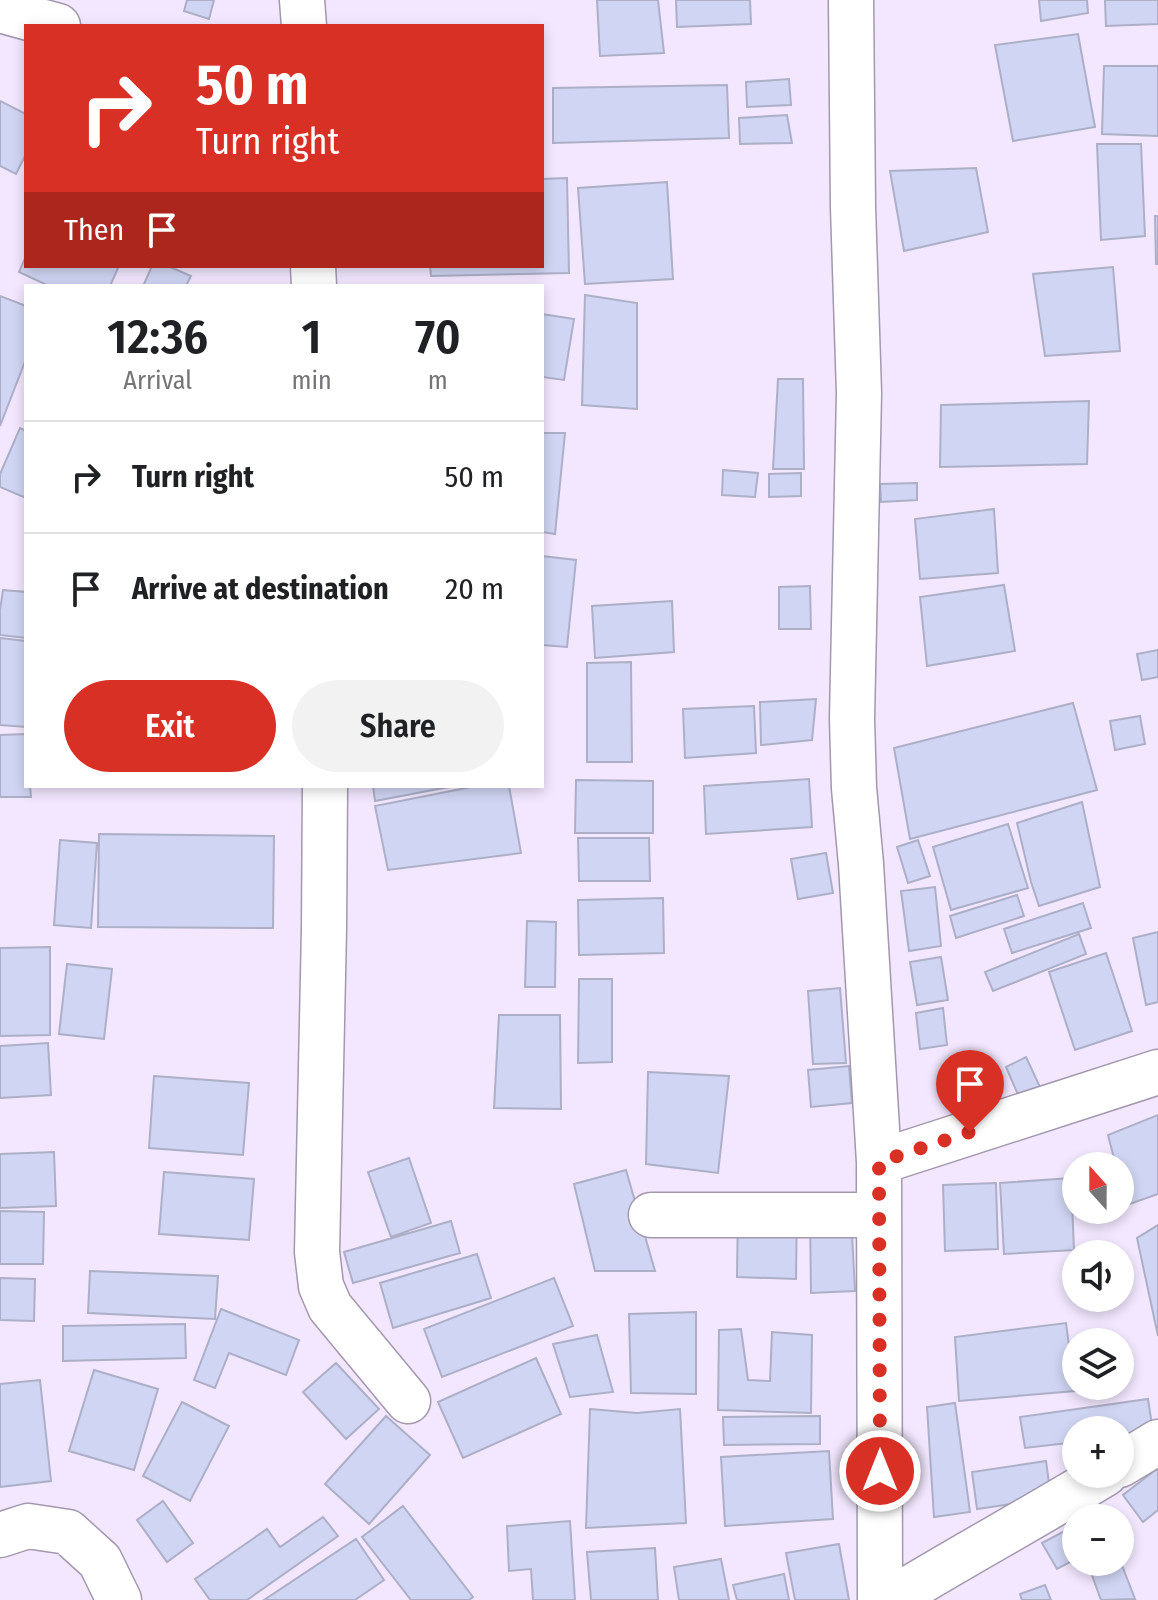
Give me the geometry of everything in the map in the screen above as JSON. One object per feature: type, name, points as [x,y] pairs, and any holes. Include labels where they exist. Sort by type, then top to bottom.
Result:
[{"type":"street","points":[[302,0],[304,24]]},
{"type":"street","points":[[851,0],[859,393],[852,733],[879,1162],[880,1600]]},
{"type":"street","points":[[0,10],[51,24]]},
{"type":"street","points":[[325,788],[317,1252],[321,1286],[330,1307],[408,1401]]},
{"type":"street","points":[[879,1162],[1158,1072]]},
{"type":"street","points":[[651,1215],[879,1215]]},
{"type":"street","points":[[1134,1457],[1158,1442]]},
{"type":"street","points":[[890,1600],[1082,1488]]},
{"type":"street","points":[[0,1535],[28,1526],[68,1532],[100,1561],[119,1600]]},
{"type":"building","points":[[187,0],[214,0],[209,19],[184,11]]},
{"type":"building","points":[[597,0],[658,0],[664,53],[600,56]]},
{"type":"building","points":[[676,0],[750,0],[751,24],[677,27]]},
{"type":"building","points":[[1039,0],[1087,0],[1088,13],[1041,21]]},
{"type":"building","points":[[1105,0],[1158,0],[1158,24],[1106,26]]},
{"type":"building","points":[[1078,34],[1095,127],[1013,141],[995,45]]},
{"type":"building","points":[[1104,66],[1158,66],[1158,136],[1102,134]]},
{"type":"building","points":[[789,79],[791,105],[747,107],[746,82]]},
{"type":"building","points":[[727,85],[729,138],[553,143],[553,88]]},
{"type":"building","points":[[0,101],[24,113],[24,158],[16,174],[0,166]]},
{"type":"building","points":[[787,115],[792,143],[740,144],[739,118]]},
{"type":"building","points":[[1097,144],[1141,144],[1145,236],[1101,240]]},
{"type":"building","points":[[976,168],[988,232],[904,251],[890,171]]},
{"type":"building","points":[[567,178],[569,273],[431,276],[430,268],[544,268],[544,179]]},
{"type":"building","points":[[667,182],[673,279],[585,284],[578,188]]},
{"type":"building","points":[[1155,216],[1158,216],[1158,264],[1156,264]]},
{"type":"building","points":[[24,261],[24,268],[118,268],[111,284],[45,284],[19,272]]},
{"type":"building","points":[[1113,267],[1120,351],[1045,356],[1033,274]]},
{"type":"building","points":[[151,268],[173,268],[191,276],[187,284],[144,284]]},
{"type":"building","points":[[585,295],[637,303],[637,409],[582,405]]},
{"type":"building","points":[[0,296],[24,305],[24,364],[0,426]]},
{"type":"building","points":[[544,314],[574,319],[564,380],[544,377]]},
{"type":"building","points":[[778,379],[803,379],[804,469],[773,469]]},
{"type":"building","points":[[1089,401],[1087,464],[940,467],[941,405]]},
{"type":"building","points":[[20,428],[24,430],[24,497],[0,487],[0,474]]},
{"type":"building","points":[[544,433],[565,433],[555,534],[544,532]]},
{"type":"building","points":[[723,470],[758,473],[755,497],[722,495]]},
{"type":"building","points":[[801,473],[801,496],[769,497],[769,474]]},
{"type":"building","points":[[917,483],[917,500],[881,502],[880,484]]},
{"type":"building","points":[[994,509],[998,573],[920,579],[915,519]]},
{"type":"building","points":[[544,556],[576,560],[567,647],[544,645]]},
{"type":"building","points":[[1004,585],[1015,651],[927,666],[920,597]]},
{"type":"building","points":[[810,586],[811,629],[779,629],[779,587]]},
{"type":"building","points":[[3,590],[24,592],[24,638],[0,635]]},
{"type":"building","points":[[672,601],[674,652],[595,658],[592,606]]},
{"type":"building","points":[[0,638],[24,641],[24,727],[0,725]]},
{"type":"building","points":[[1158,650],[1158,677],[1142,680],[1137,654]]},
{"type":"building","points":[[631,662],[632,762],[587,762],[587,663]]},
{"type":"building","points":[[816,699],[812,740],[761,745],[760,702]]},
{"type":"building","points":[[1073,703],[1097,790],[910,839],[894,748]]},
{"type":"building","points":[[754,706],[756,753],[685,758],[683,709]]},
{"type":"building","points":[[1140,716],[1145,744],[1115,750],[1110,721]]},
{"type":"building","points":[[24,734],[24,788],[30,788],[31,797],[0,797],[0,735]]},
{"type":"building","points":[[809,779],[812,827],[706,834],[704,786]]},
{"type":"building","points":[[576,780],[653,781],[653,833],[575,833]]},
{"type":"building","points":[[373,788],[443,788],[375,801]]},
{"type":"building","points":[[466,788],[509,788],[521,853],[388,870],[375,806]]},
{"type":"building","points":[[1082,802],[1100,887],[1039,906],[1017,823]]},
{"type":"building","points":[[1008,824],[1028,888],[951,910],[933,847]]},
{"type":"building","points":[[99,834],[274,836],[273,928],[98,927]]},
{"type":"building","points":[[578,838],[649,838],[650,881],[579,881]]},
{"type":"building","points":[[60,840],[97,843],[91,928],[54,925]]},
{"type":"building","points":[[918,840],[930,876],[908,883],[897,847]]},
{"type":"building","points":[[826,853],[833,893],[798,899],[791,859]]},
{"type":"building","points":[[935,887],[941,946],[909,951],[901,891]]},
{"type":"building","points":[[1017,895],[1024,916],[956,938],[950,916]]},
{"type":"building","points":[[663,898],[664,953],[579,955],[578,900]]},
{"type":"building","points":[[1083,903],[1091,928],[1012,953],[1004,929]]},
{"type":"building","points":[[527,921],[556,922],[555,987],[525,987]]},
{"type":"building","points":[[1158,932],[1158,1002],[1146,1005],[1133,938]]},
{"type":"building","points":[[1079,934],[1086,954],[993,991],[985,972]]},
{"type":"building","points":[[50,947],[50,1035],[0,1036],[0,948]]},
{"type":"building","points":[[1106,953],[1132,1031],[1075,1050],[1049,972]]},
{"type":"building","points":[[941,957],[948,1000],[917,1005],[910,962]]},
{"type":"building","points":[[67,964],[112,969],[104,1039],[59,1034]]},
{"type":"building","points":[[579,979],[612,979],[612,1062],[578,1063]]},
{"type":"building","points":[[840,988],[846,1063],[813,1064],[808,991]]},
{"type":"building","points":[[943,1008],[947,1045],[920,1049],[916,1013]]},
{"type":"building","points":[[499,1015],[560,1015],[561,1109],[494,1108]]},
{"type":"building","points":[[48,1043],[51,1095],[0,1098],[0,1046]]},
{"type":"building","points":[[1026,1057],[1040,1087],[1019,1097],[1006,1067]]},
{"type":"building","points":[[849,1066],[852,1103],[811,1107],[808,1070]]},
{"type":"building","points":[[648,1072],[729,1076],[718,1173],[646,1164]]},
{"type":"building","points":[[154,1076],[249,1083],[243,1155],[149,1148]]},
{"type":"building","points":[[1158,1115],[1158,1194],[1134,1203],[1134,1152],[1112,1152],[1108,1135]]},
{"type":"building","points":[[54,1152],[56,1206],[0,1208],[0,1154]]},
{"type":"building","points":[[409,1158],[431,1223],[391,1237],[368,1172]]},
{"type":"building","points":[[626,1170],[655,1271],[595,1271],[574,1184]]},
{"type":"building","points":[[164,1172],[254,1179],[249,1240],[159,1234]]},
{"type":"building","points":[[1062,1179],[1062,1224],[1073,1224],[1074,1240],[1062,1240],[1062,1251],[1004,1254],[1000,1183]]},
{"type":"building","points":[[996,1183],[998,1249],[945,1251],[943,1185]]},
{"type":"building","points":[[738,1205],[797,1206],[796,1279],[737,1277]]},
{"type":"building","points":[[0,1211],[44,1212],[43,1264],[0,1264]]},
{"type":"building","points":[[851,1216],[855,1291],[811,1293],[810,1217]]},
{"type":"building","points":[[451,1221],[460,1253],[353,1283],[344,1252]]},
{"type":"building","points":[[1158,1225],[1158,1336],[1137,1238]]},
{"type":"building","points":[[477,1254],[491,1298],[393,1328],[380,1283]]},
{"type":"building","points":[[90,1271],[218,1276],[215,1319],[88,1313]]},
{"type":"building","points":[[0,1278],[35,1279],[34,1321],[0,1320]]},
{"type":"building","points":[[554,1278],[573,1326],[442,1377],[424,1329]]},
{"type":"building","points":[[221,1309],[299,1340],[286,1375],[229,1353],[215,1388],[194,1380]]},
{"type":"building","points":[[696,1312],[696,1394],[631,1393],[629,1314]]},
{"type":"building","points":[[1066,1323],[1067,1328],[1062,1328],[1062,1392],[959,1401],[955,1337]]},
{"type":"building","points":[[185,1324],[186,1358],[63,1361],[63,1326]]},
{"type":"building","points":[[741,1329],[748,1380],[770,1381],[772,1332],[812,1335],[811,1413],[718,1410],[719,1330]]},
{"type":"building","points":[[597,1335],[613,1392],[570,1397],[553,1344]]},
{"type":"building","points":[[536,1358],[561,1414],[463,1458],[438,1402]]},
{"type":"building","points":[[336,1363],[379,1409],[346,1439],[303,1392]]},
{"type":"building","points":[[94,1370],[158,1389],[134,1470],[69,1451]]},
{"type":"building","points":[[40,1380],[51,1481],[0,1487],[0,1384]]},
{"type":"building","points":[[1148,1399],[1153,1432],[1134,1434],[1134,1416],[1062,1416],[1062,1444],[1025,1448],[1020,1417]]},
{"type":"building","points":[[182,1402],[229,1426],[190,1501],[143,1476]]},
{"type":"building","points":[[955,1403],[970,1512],[934,1517],[927,1407]]},
{"type":"building","points":[[590,1409],[637,1413],[680,1409],[686,1523],[586,1528]]},
{"type":"building","points":[[386,1416],[430,1455],[369,1524],[325,1484]]},
{"type":"building","points":[[820,1416],[820,1444],[724,1445],[723,1417]]},
{"type":"building","points":[[829,1451],[833,1519],[725,1526],[721,1457]]},
{"type":"building","points":[[1046,1461],[1051,1498],[977,1509],[972,1472]]},
{"type":"building","points":[[1158,1468],[1158,1510],[1143,1522],[1134,1510],[1134,1504],[1130,1504],[1123,1495]]},
{"type":"building","points":[[163,1501],[193,1543],[167,1562],[137,1520]]},
{"type":"building","points":[[403,1506],[473,1597],[469,1600],[411,1600],[362,1537]]},
{"type":"building","points":[[323,1517],[338,1536],[247,1600],[210,1600],[195,1579],[267,1529],[280,1547]]},
{"type":"building","points":[[570,1521],[575,1600],[533,1600],[531,1569],[509,1571],[507,1526]]},
{"type":"building","points":[[1062,1532],[1062,1566],[1057,1569],[1042,1543]]},
{"type":"building","points":[[356,1539],[384,1580],[355,1600],[264,1600]]},
{"type":"building","points":[[839,1544],[849,1600],[795,1600],[786,1553]]},
{"type":"building","points":[[655,1548],[658,1600],[591,1600],[587,1552]]},
{"type":"building","points":[[721,1559],[729,1600],[679,1600],[674,1567]]},
{"type":"building","points":[[784,1574],[789,1600],[737,1600],[733,1585]]},
{"type":"building","points":[[1092,1576],[1126,1576],[1135,1599],[1101,1600]]},
{"type":"building","points":[[1045,1585],[1051,1600],[1022,1600],[1020,1594]]},
{"type":"route","points":[[880,1471],[879,1162],[970,1132]]}]
